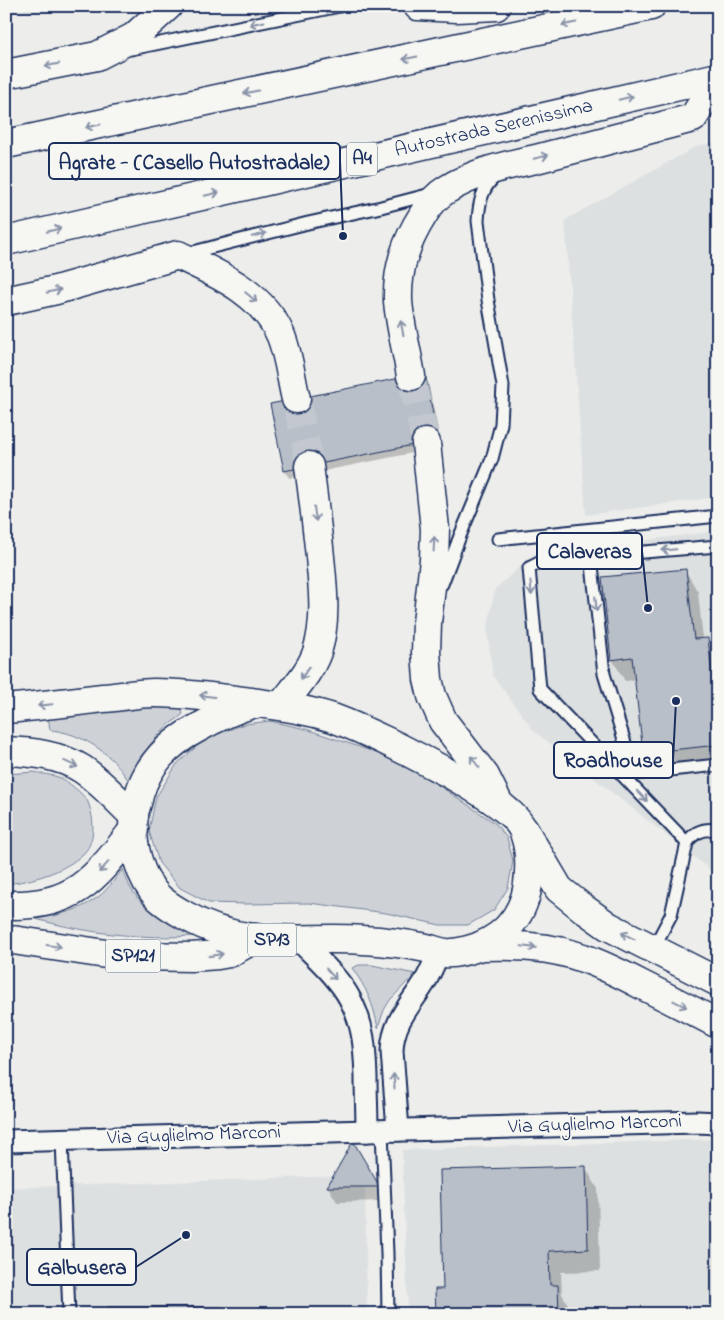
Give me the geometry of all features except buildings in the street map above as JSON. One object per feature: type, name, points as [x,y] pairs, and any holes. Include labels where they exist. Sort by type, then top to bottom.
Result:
[{"type":"main road","points":[[418,6],[457,8],[496,6]]},
{"type":"main road","points":[[6,144],[651,6]]},
{"type":"main road","points":[[6,74],[97,56],[134,37],[164,8]]},
{"type":"main road","points":[[412,376],[399,308],[399,281],[405,250],[428,206],[445,190],[463,181],[511,164],[693,118],[718,78]]},
{"type":"main road","name":"Autostrada Serenissima","points":[[6,241],[718,78]]},
{"type":"main road","points":[[6,301],[56,290],[178,255],[238,286],[268,314],[281,337],[296,399]]},
{"type":"main road","points":[[426,443],[435,529],[434,560],[427,623],[426,652],[428,679],[432,696],[442,721],[485,776],[499,804]]},
{"type":"main road","points":[[6,709],[150,693],[177,693],[268,704],[311,664],[322,635],[323,584],[309,466]]},
{"type":"main road","name":"SP13","points":[[718,982],[608,926],[584,909],[560,889],[521,825],[499,804],[464,782],[408,752],[355,727],[323,715],[268,704],[237,708],[183,736],[157,760],[146,776],[134,823],[134,840],[139,867],[145,879],[159,897],[170,906],[207,926],[224,933],[256,938],[394,942],[447,953],[481,946],[508,945],[529,946],[558,951],[582,957],[614,970],[718,1024]]},
{"type":"main road","points":[[6,751],[42,754],[82,769],[95,779],[134,823],[102,870],[74,892],[34,904],[6,904]]},
{"type":"main road","name":"SP13","points":[[481,946],[505,930],[517,917],[524,904],[528,886],[529,867],[527,845],[521,825]]},
{"type":"main road","name":"SP121","points":[[6,939],[106,954],[192,957],[213,956],[229,952],[256,938]]},
{"type":"street","points":[[298,939],[333,976],[351,1000],[364,1037],[382,1131]]},
{"type":"street","points":[[382,1131],[392,1040],[395,1030],[425,981],[440,951]]},
{"type":"street","name":"Via Guglielmo Marconi","points":[[6,1141],[690,1122],[718,1123]]},
{"type":"lane","points":[[97,56],[340,6]]},
{"type":"lane","points":[[427,623],[492,459],[501,424],[503,386],[488,300],[478,209],[483,191],[488,182],[511,164]]},
{"type":"lane","points":[[178,255],[445,190]]},
{"type":"lane","points":[[498,540],[718,516]]},
{"type":"lane","points":[[687,843],[540,689],[529,568],[545,560],[718,546]]},
{"type":"lane","points":[[591,556],[604,674],[626,746],[611,763]]},
{"type":"lane","points":[[622,775],[718,765]]},
{"type":"lane","points":[[652,949],[672,915],[687,843],[691,836],[697,832],[718,830]]},
{"type":"lane","points":[[382,1131],[388,1314]]},
{"type":"lane","points":[[62,1140],[69,1314]]},
{"type":"shaded area","points":[[718,142],[718,497],[586,515],[565,220],[697,146]]},
{"type":"shaded area","points":[[718,531],[718,876],[534,731],[493,676],[487,630],[495,589],[534,554]]},
{"type":"shaded area","points":[[133,706],[181,707],[183,714],[167,726],[150,745],[140,759],[129,781],[117,765],[95,746],[78,737],[50,730],[48,716]]},
{"type":"shaded area","points":[[270,721],[306,729],[386,756],[423,775],[495,823],[507,838],[513,861],[508,888],[494,910],[468,925],[440,925],[386,913],[309,903],[209,903],[180,888],[159,863],[149,831],[156,797],[177,764],[206,738],[245,724]]},
{"type":"shaded area","points":[[34,772],[61,778],[87,800],[93,820],[91,842],[83,854],[57,871],[26,881],[6,884],[6,774]]},
{"type":"shaded area","points":[[123,869],[130,887],[142,903],[159,916],[196,936],[155,937],[95,932],[36,919],[82,907],[105,891]]},
{"type":"shaded area","points":[[359,965],[372,965],[415,974],[390,1000],[384,1010],[378,1028],[369,996],[352,968]]},
{"type":"shaded area","points":[[718,1139],[718,1314],[408,1314],[402,1150]]},
{"type":"shaded area","points":[[365,1175],[367,1314],[6,1314],[6,1188]]},
{"type":"tunnel","points":[[411,376],[426,443]]},
{"type":"tunnel","points":[[296,399],[309,466]]},
{"type":"place","name":"Agrate - (Casello Autostradale)","points":[[343,236]]},
{"type":"place","name":"Calaveras","points":[[648,608]]},
{"type":"place","name":"Roadhouse","points":[[676,701]]},
{"type":"place","name":"Galbusera","points":[[186,1235]]}]
